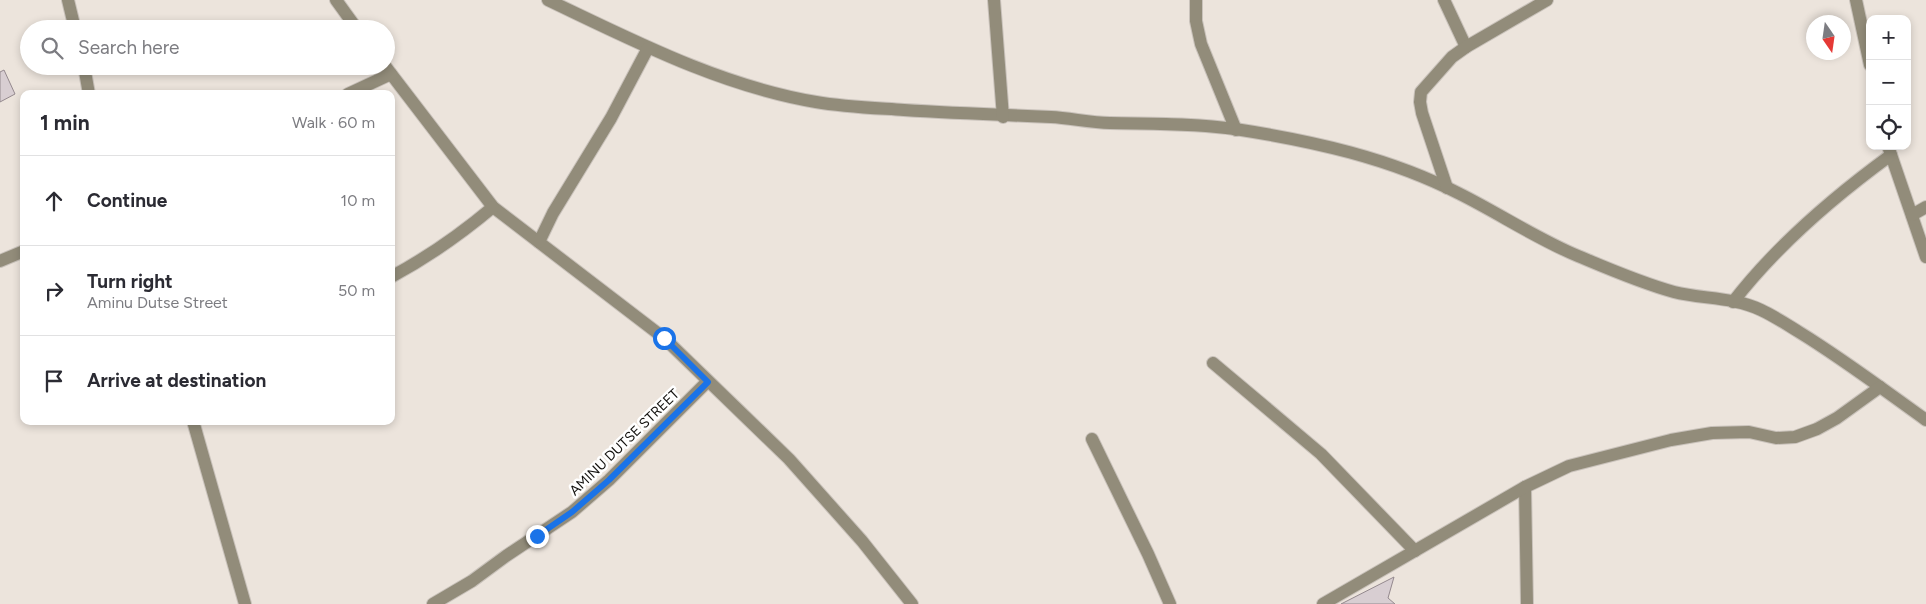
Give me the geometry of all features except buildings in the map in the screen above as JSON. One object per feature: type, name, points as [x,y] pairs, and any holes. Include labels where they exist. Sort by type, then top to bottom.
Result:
[{"type":"street","points":[[68,0],[74,20]]},
{"type":"street","points":[[336,0],[350,20]]},
{"type":"street","points":[[548,0],[648,48],[713,74],[763,90],[817,102],[867,108],[1003,117],[1054,117],[1105,123],[1178,124],[1236,130],[1316,144],[1366,156],[1414,172],[1574,255],[1673,292],[1758,308],[1866,375],[1926,420]]},
{"type":"street","points":[[994,0],[1003,117]]},
{"type":"street","points":[[1196,0],[1196,21],[1201,44],[1236,130]]},
{"type":"street","points":[[1444,0],[1466,47]]},
{"type":"street","points":[[1447,188],[1422,113],[1421,92],[1452,57],[1547,0]]},
{"type":"street","points":[[1856,0],[1869,60]]},
{"type":"street","points":[[539,242],[553,213],[611,118],[648,48]]},
{"type":"street","points":[[86,75],[88,90]]},
{"type":"street","points":[[355,90],[380,75]]},
{"type":"street","points":[[392,75],[493,207],[664,338],[789,459],[862,540],[912,604]]},
{"type":"street","points":[[1732,302],[1750,279],[1806,224],[1890,151],[1926,257]]},
{"type":"street","points":[[395,276],[459,236],[493,207]]},
{"type":"street","points":[[1912,215],[1926,207]]},
{"type":"street","points":[[0,261],[20,254]]},
{"type":"street","points":[[1213,363],[1322,454],[1415,551]]},
{"type":"street","name":"AMINU DUTSE STREET","points":[[433,604],[472,581],[572,512],[609,480],[708,382]]},
{"type":"street","points":[[1323,604],[1525,487],[1569,466],[1671,440],[1712,433],[1749,432],[1776,438],[1795,437],[1817,429],[1836,418],[1880,387]]},
{"type":"street","points":[[194,425],[245,604]]},
{"type":"street","points":[[1092,439],[1170,604]]},
{"type":"street","points":[[1525,487],[1527,604]]},
{"type":"route","points":[[537,536],[572,512],[609,480],[708,382],[664,338]]}]
